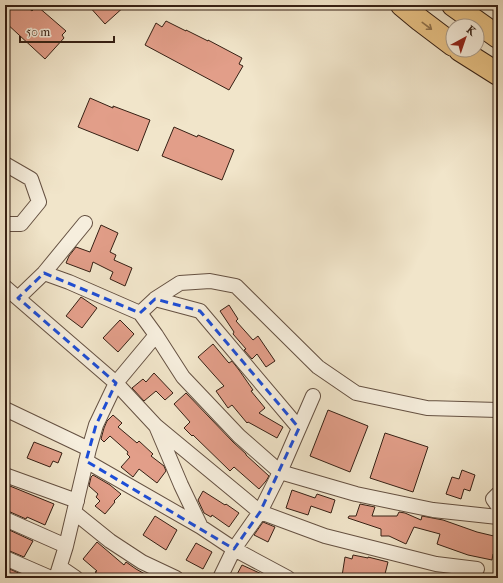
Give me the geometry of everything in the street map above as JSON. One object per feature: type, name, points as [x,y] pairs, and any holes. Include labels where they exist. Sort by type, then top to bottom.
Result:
[{"type":"main road","points":[[402,5],[445,39]]},
{"type":"main road","points":[[453,5],[498,37]]},
{"type":"main road","points":[[473,58],[498,74]]},
{"type":"street","points":[[5,164],[31,179],[39,202],[21,224],[5,224]]},
{"type":"street","points":[[18,298],[44,273],[85,223]]},
{"type":"street","points":[[44,273],[69,282],[140,313],[183,377],[239,436],[280,472],[356,494],[433,510],[498,517]]},
{"type":"street","points":[[140,313],[155,299],[180,282],[210,281],[236,286],[318,367],[356,393],[427,408],[498,410]]},
{"type":"street","points":[[5,287],[116,383],[156,426],[260,512],[325,536],[436,564],[476,569]]},
{"type":"street","points":[[155,299],[200,311],[299,428]]},
{"type":"street","points":[[56,574],[66,546],[96,425],[116,383],[156,335]]},
{"type":"street","points":[[220,578],[234,549],[260,512],[280,472],[313,396]]},
{"type":"street","points":[[5,409],[88,455],[234,549],[288,578]]},
{"type":"street","points":[[156,426],[180,485],[201,527]]},
{"type":"street","points":[[5,475],[76,507],[110,541],[142,562],[176,578]]},
{"type":"street","points":[[498,494],[493,499],[498,506]]},
{"type":"street","points":[[5,519],[66,546]]},
{"type":"street","points":[[5,558],[56,574],[76,578]]},
{"type":"highlighted area","points":[[44,273],[140,313],[155,299],[200,311],[299,428],[260,512],[234,549],[86,461],[96,425],[116,383],[18,298]]},
{"type":"building","points":[[5,5],[25,5],[32,11],[37,6],[66,31],[62,35],[64,38],[45,59],[5,22]]},
{"type":"building","points":[[88,5],[126,5],[105,24]]},
{"type":"building","points":[[166,21],[208,40],[242,58],[239,64],[243,66],[229,90],[145,45],[156,23],[162,27]]},
{"type":"building","points":[[90,98],[113,108],[113,106],[150,120],[138,151],[78,127]]},
{"type":"building","points":[[174,127],[234,150],[222,180],[162,156]]},
{"type":"building","points":[[101,225],[118,233],[110,252],[116,255],[114,260],[132,268],[125,286],[110,279],[113,272],[93,262],[90,272],[66,263],[76,247],[90,252]]},
{"type":"building","points":[[81,297],[97,308],[82,328],[66,316]]},
{"type":"building","points":[[229,305],[238,319],[236,321],[253,340],[258,336],[275,361],[266,367],[257,354],[252,359],[244,350],[246,349],[233,334],[234,332],[220,311]]},
{"type":"building","points":[[120,320],[134,334],[118,352],[103,338]]},
{"type":"building","points":[[213,344],[229,363],[232,361],[253,390],[251,391],[265,408],[259,413],[283,427],[277,438],[248,422],[247,423],[232,405],[228,408],[216,391],[224,386],[198,357]]},
{"type":"building","points":[[154,373],[173,393],[165,400],[156,391],[144,401],[132,388],[143,379],[146,382]]},
{"type":"building","points":[[186,393],[246,455],[269,476],[259,489],[234,467],[230,471],[184,428],[190,422],[174,404]]},
{"type":"building","points":[[328,410],[368,426],[350,472],[310,456]]},
{"type":"building","points":[[113,415],[122,423],[118,427],[137,443],[139,441],[153,454],[151,456],[164,466],[166,471],[157,483],[139,469],[133,477],[121,467],[130,457],[127,454],[128,452],[110,436],[104,442],[101,439],[107,421]]},
{"type":"building","points":[[385,433],[428,447],[413,492],[370,478]]},
{"type":"building","points":[[34,442],[62,453],[58,463],[53,461],[50,467],[27,458]]},
{"type":"building","points":[[462,470],[475,475],[470,491],[464,489],[461,499],[446,494],[452,477],[459,479]]},
{"type":"building","points":[[93,475],[110,485],[121,494],[105,514],[95,506],[100,501],[96,497],[98,494],[89,486]]},
{"type":"building","points":[[5,484],[54,504],[45,525],[27,517],[26,519],[5,511]]},
{"type":"building","points":[[292,490],[315,498],[317,494],[335,500],[331,513],[311,506],[308,515],[286,508]]},
{"type":"building","points":[[203,491],[239,513],[229,527],[212,515],[211,517],[204,513],[198,500]]},
{"type":"building","points":[[360,504],[375,507],[372,516],[397,516],[399,512],[405,513],[421,520],[422,516],[443,520],[477,532],[498,537],[498,556],[493,554],[492,560],[468,555],[437,544],[440,534],[414,527],[406,544],[389,536],[381,536],[381,529],[348,518],[349,516],[356,516]]},
{"type":"building","points":[[155,516],[177,530],[166,550],[143,535]]},
{"type":"building","points":[[263,522],[275,527],[268,542],[254,535]]},
{"type":"building","points":[[5,528],[33,541],[24,557],[5,549]]},
{"type":"building","points":[[97,542],[124,565],[126,562],[152,578],[103,578],[83,559]]},
{"type":"building","points":[[196,543],[212,552],[203,569],[186,560]]},
{"type":"building","points":[[353,555],[388,562],[384,578],[353,578],[342,576],[345,557],[352,559]]},
{"type":"building","points":[[242,565],[266,576],[270,578],[235,578]]},
{"type":"building","points":[[5,567],[30,578],[5,578]]}]
